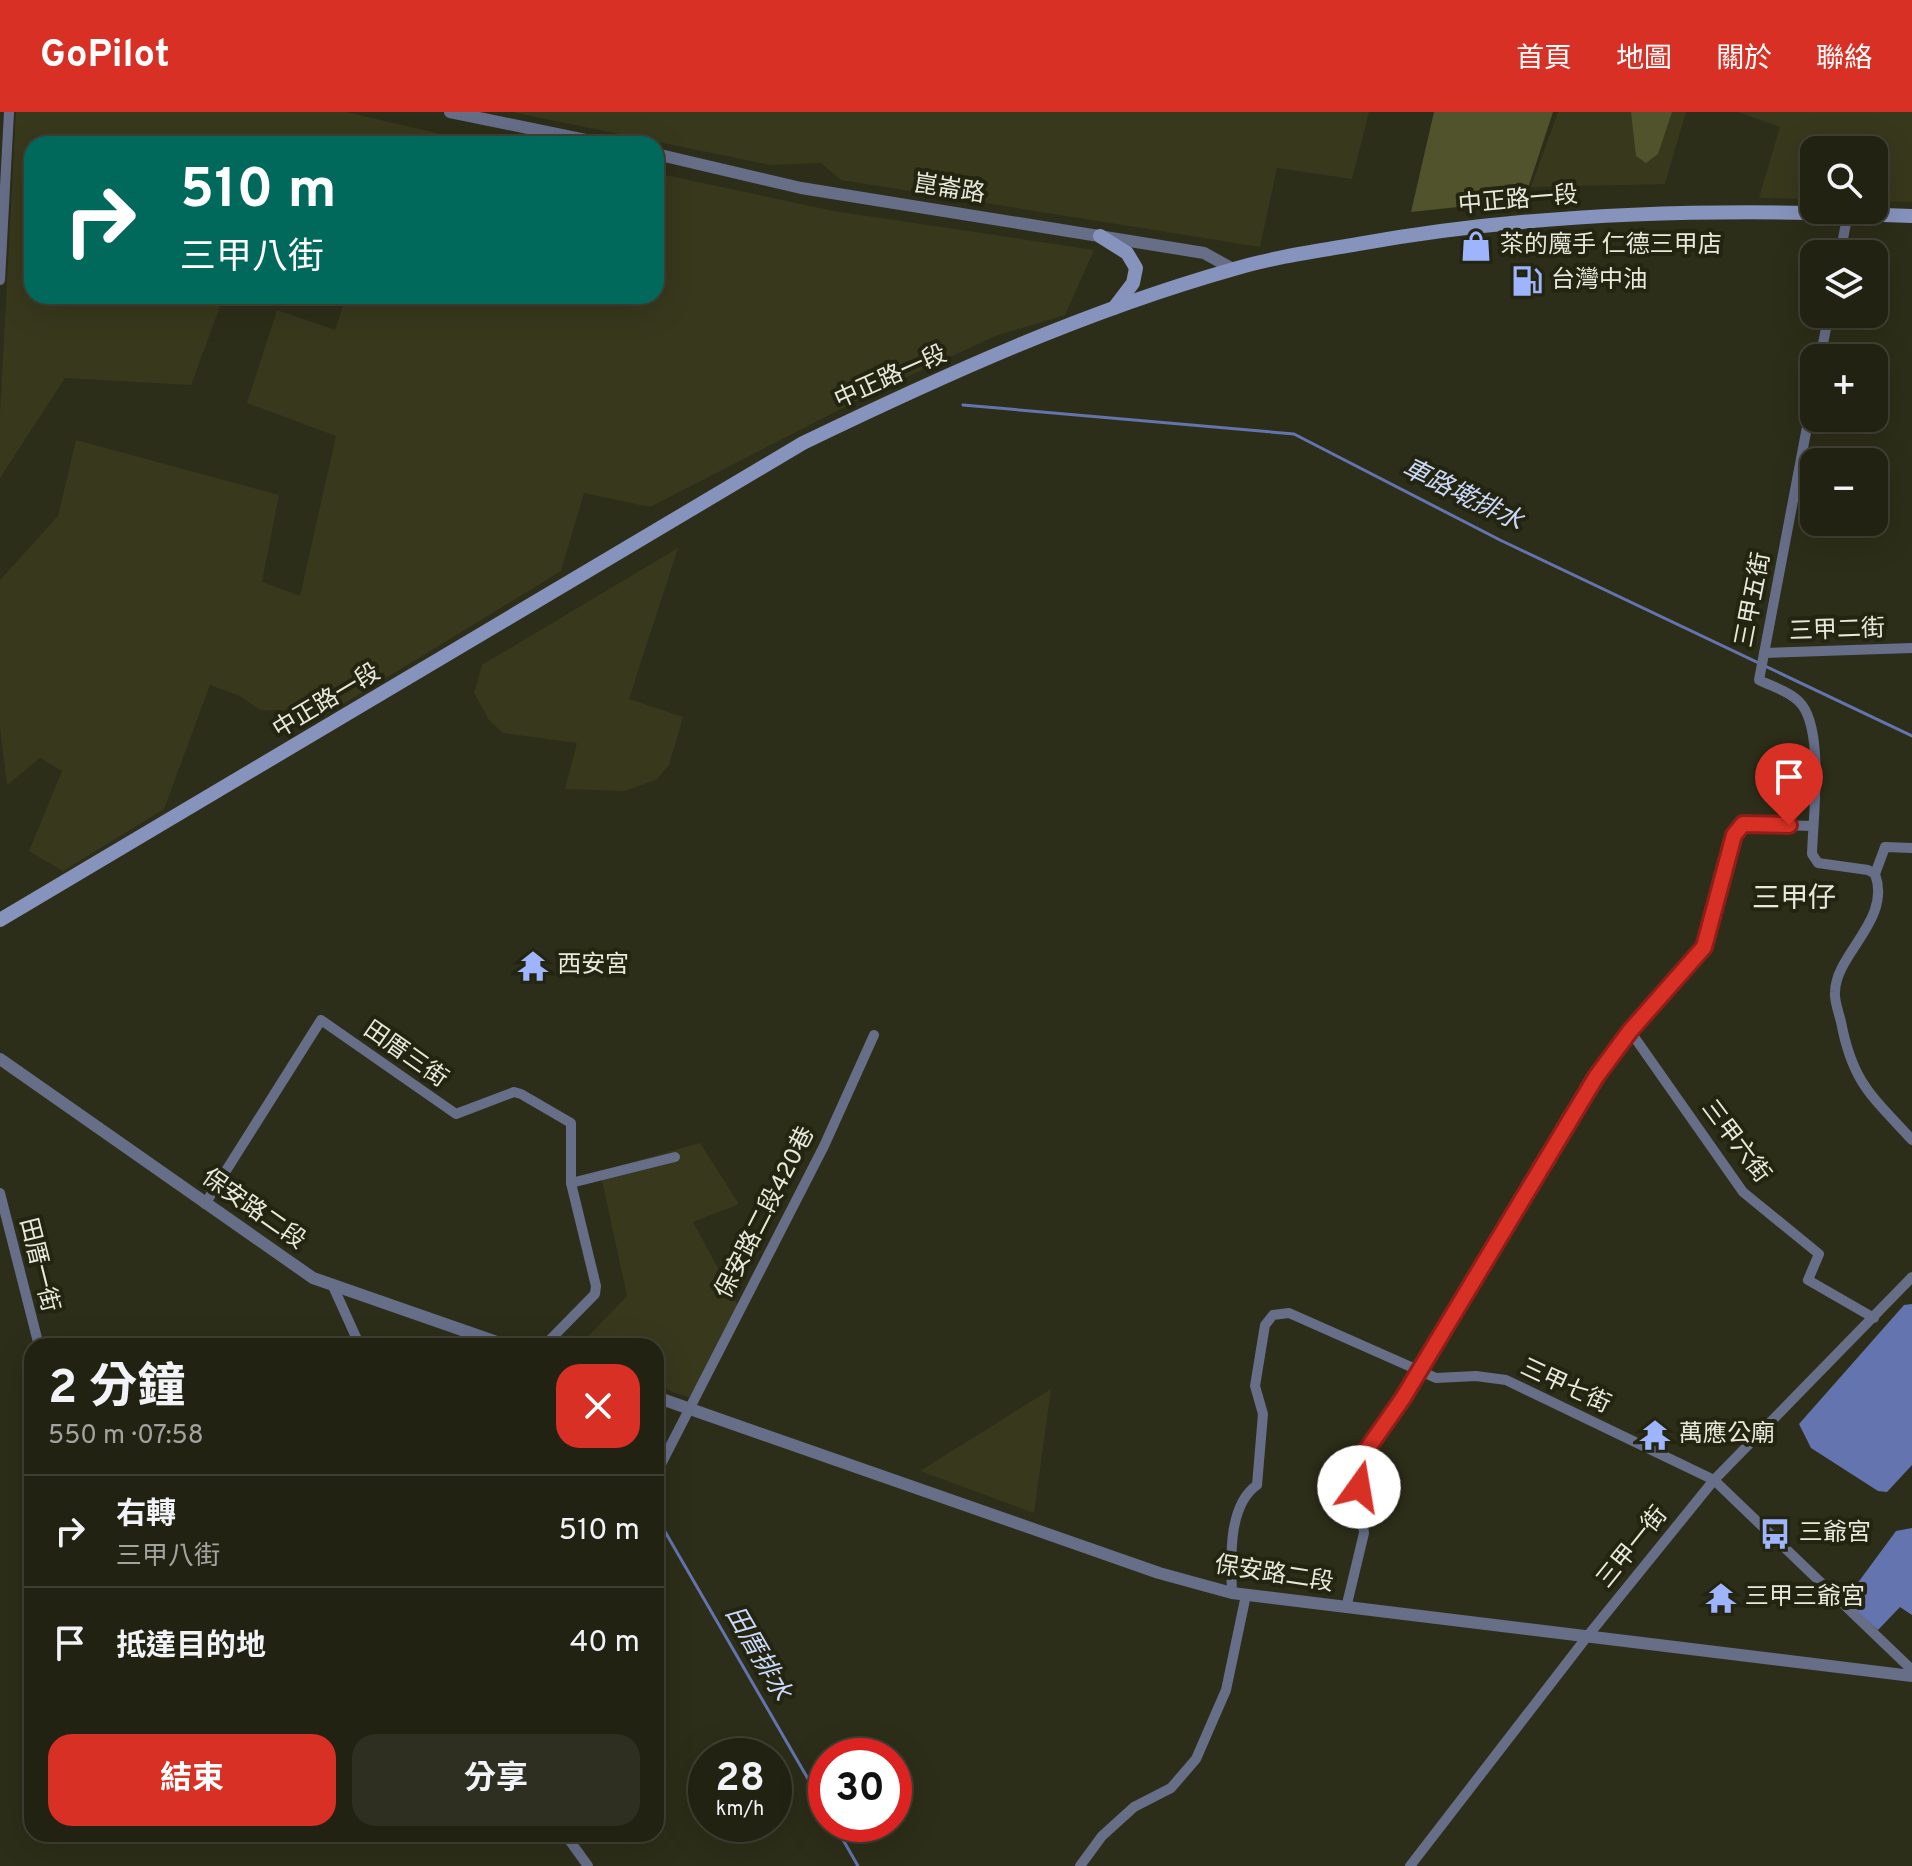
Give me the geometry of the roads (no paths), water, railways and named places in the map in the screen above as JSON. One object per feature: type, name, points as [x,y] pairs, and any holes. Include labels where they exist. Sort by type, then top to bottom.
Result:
[{"type":"main road","name":"中正路一段","points":[[0,920],[803,443],[918,388],[1114,309],[1233,269],[1401,236],[1485,225],[1610,216],[1800,214]]},
{"type":"main road","name":"中正路一段","points":[[1888,215],[1912,216]]},
{"type":"main road","points":[[1100,236],[1127,253],[1136,268],[1133,283],[1114,309]]},
{"type":"street","points":[[0,280],[9,112]]},
{"type":"street","points":[[450,112],[566,136]]},
{"type":"street","name":"崑崙路","points":[[664,156],[801,188],[1204,253],[1233,269]]},
{"type":"street","name":"三甲五街","points":[[1806,432],[1759,680],[1794,697],[1804,708],[1813,741],[1812,854],[1818,863],[1875,874]]},
{"type":"street","name":"三甲二街","points":[[1764,653],[1912,648]]},
{"type":"street","points":[[1346,1608],[1364,1533],[1356,1465],[1403,1398],[1417,1370],[1596,1077],[1630,1031],[1704,947],[1734,835],[1743,824],[1812,826]]},
{"type":"street","points":[[1912,848],[1885,847],[1875,874],[1879,884],[1877,908],[1834,991],[1846,1051],[1858,1081],[1912,1140]]},
{"type":"street","name":"田厝三街","points":[[205,1204],[321,1020],[456,1114],[514,1092],[565,1117],[573,1133],[571,1183],[595,1294],[552,1338]]},
{"type":"street","name":"三甲六街","points":[[1630,1031],[1743,1192],[1819,1254],[1808,1280],[1874,1318]]},
{"type":"street","name":"保安路二段420巷","points":[[664,1458],[824,1146],[874,1035]]},
{"type":"street","name":"保安路二段","points":[[0,1059],[313,1278],[485,1338]]},
{"type":"street","points":[[571,1183],[675,1157]]},
{"type":"street","name":"田厝一街","points":[[0,1193],[37,1338]]},
{"type":"street","name":"三甲一街","points":[[1410,1866],[1586,1638],[1714,1480],[1912,1277]]},
{"type":"street","points":[[332,1284],[356,1338]]},
{"type":"street","name":"三甲七街","points":[[1232,1593],[1236,1521],[1251,1490],[1257,1485],[1263,1448],[1263,1414],[1255,1386],[1265,1325],[1273,1315],[1289,1313],[1436,1378],[1476,1376],[1506,1380],[1714,1480],[1912,1673]]},
{"type":"street","name":"保安路二段","points":[[664,1400],[1159,1573],[1232,1593],[1586,1638],[1912,1673]]},
{"type":"street","points":[[1080,1866],[1112,1826],[1134,1807],[1171,1788],[1196,1759],[1226,1690],[1246,1595]]},
{"type":"street","points":[[571,1842],[588,1866]]},
{"type":"water","points":[[1912,1304],[1912,1465],[1887,1492],[1878,1491],[1811,1448],[1799,1424],[1904,1305]]},
{"type":"water","points":[[1912,1528],[1912,1615],[1900,1607],[1878,1630],[1838,1596],[1846,1584],[1854,1588],[1896,1531]]},
{"type":"waterway","name":"車路墘排水","points":[[963,405],[1294,434],[1500,540],[1912,736]]},
{"type":"waterway","name":"田厝排水","points":[[664,1530],[808,1779]]},
{"type":"waterway","name":"田厝排水","points":[[844,1842],[858,1866]]},
{"type":"place","name":"茶的魔手 仁德三甲店","points":[[1476,246]]},
{"type":"place","name":"台灣中油","points":[[1527,281]]},
{"type":"place","name":"西安宮","points":[[533,966]]},
{"type":"place","name":"萬應公廟","points":[[1655,1435]]},
{"type":"place","name":"三爺宮","points":[[1775,1534]]},
{"type":"place","name":"三甲三爺宮","points":[[1721,1598]]},
{"type":"district","name":"三甲仔","points":[[1794,900]]}]
